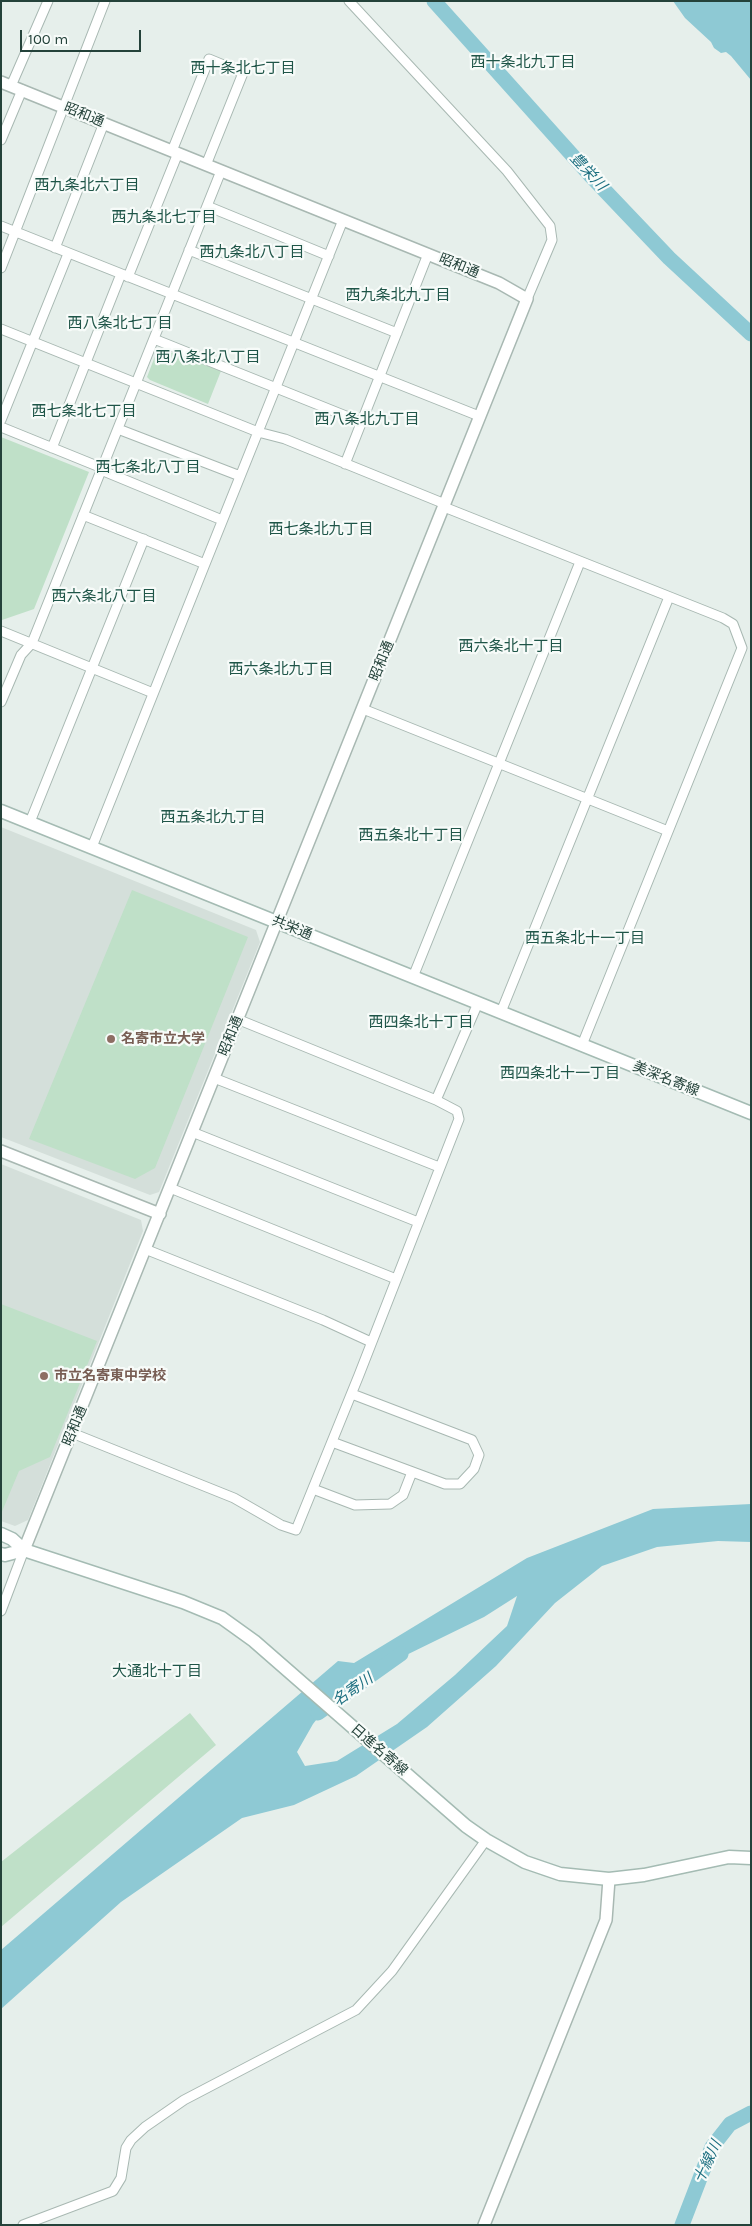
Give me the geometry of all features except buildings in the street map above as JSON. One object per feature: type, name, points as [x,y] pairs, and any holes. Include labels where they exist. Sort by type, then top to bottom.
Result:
[{"type":"main road","name":"共栄通","points":[[1,811],[582,1046]]},
{"type":"main road","name":"美深名寄線","points":[[582,1046],[751,1113]]},
{"type":"main road","name":"日進名寄線","points":[[1,1534],[12,1539],[24,1550],[204,1610],[222,1618],[254,1640],[454,1815],[486,1840],[514,1857],[540,1868],[580,1877],[609,1878],[644,1874],[729,1857],[751,1858]]},
{"type":"main road","name":"日進名寄線","points":[[1,1554],[24,1550]]},
{"type":"street","points":[[1,140],[11,86],[48,1]]},
{"type":"street","points":[[1,268],[105,1]]},
{"type":"street","points":[[348,1],[507,171],[550,226],[552,240],[527,299]]},
{"type":"street","points":[[52,448],[175,152],[209,59],[243,73],[206,165]]},
{"type":"street","name":"昭和通","points":[[11,86],[499,283],[527,299],[24,1550]]},
{"type":"street","points":[[55,248],[104,123]]},
{"type":"street","points":[[1,702],[21,655],[32,643],[221,171]]},
{"type":"street","points":[[207,206],[329,256]]},
{"type":"street","points":[[92,848],[343,220]]},
{"type":"street","points":[[1,226],[293,344],[479,416]]},
{"type":"street","points":[[190,250],[397,333]]},
{"type":"street","points":[[1,420],[68,254]]},
{"type":"street","points":[[345,464],[428,254]]},
{"type":"street","points":[[1,329],[258,432],[285,439],[733,624],[742,648],[582,1046]]},
{"type":"street","points":[[154,339],[361,422]]},
{"type":"street","points":[[1,428],[222,520]]},
{"type":"street","points":[[118,428],[240,476]]},
{"type":"street","points":[[83,515],[205,564]]},
{"type":"street","points":[[30,822],[144,539]]},
{"type":"street","points":[[414,977],[580,562]]},
{"type":"street","points":[[501,1012],[669,597]]},
{"type":"street","points":[[1,631],[153,693]]},
{"type":"street","points":[[363,709],[668,831]]},
{"type":"street","points":[[436,1100],[478,1003]]},
{"type":"street","points":[[72,1433],[234,1498],[281,1525],[296,1530],[352,1394],[459,1119],[457,1110],[237,1019]]},
{"type":"street","points":[[214,1078],[439,1167]]},
{"type":"street","points":[[192,1132],[418,1222]]},
{"type":"street","points":[[1,1151],[160,1214]]},
{"type":"street","points":[[170,1188],[396,1279]]},
{"type":"street","points":[[145,1249],[305,1313],[371,1342]]},
{"type":"street","points":[[332,1442],[445,1484],[460,1484],[474,1469],[479,1455],[472,1440],[352,1394]]},
{"type":"street","points":[[313,1489],[355,1505],[390,1504],[403,1496],[412,1472]]},
{"type":"street","points":[[1,1611],[24,1550]]},
{"type":"street","points":[[23,2225],[113,2192],[121,2178],[126,2148],[131,2140],[145,2127],[184,2100],[356,2010],[392,1971],[486,1840]]},
{"type":"street","points":[[484,2225],[606,1920],[609,1878]]},
{"type":"shaded area","name":"名寄市立大学","points":[[1,827],[256,930],[260,942],[159,1192],[150,1195],[1,1137]]},
{"type":"shaded area","name":"市立名寄東中学校","points":[[1,1164],[141,1220],[143,1231],[28,1520],[15,1526],[1,1521]]},
{"type":"green space","points":[[162,349],[221,371],[208,404],[150,380],[147,377],[157,351]]},
{"type":"green space","points":[[1,437],[89,472],[34,609],[2,620]]},
{"type":"green space","points":[[132,890],[248,937],[155,1168],[135,1179],[29,1139]]},
{"type":"green space","points":[[1,1304],[97,1341],[50,1457],[19,1471],[1,1514]]},
{"type":"green space","points":[[190,1713],[216,1745],[1,1927],[1,1862]]},
{"type":"water","points":[[673,1],[751,1],[751,80],[731,56],[726,52],[721,53],[714,48],[711,42],[685,18]]},
{"type":"water","points":[[751,1504],[751,1542],[718,1541],[657,1547],[602,1566],[555,1603],[496,1666],[427,1727],[356,1776],[294,1805],[242,1818],[121,1902],[1,2009],[1,1950],[338,1661],[354,1663],[527,1558],[653,1509]],"holes":[[[517,1596],[507,1626],[455,1675],[397,1724],[337,1761],[305,1766],[297,1752],[313,1724],[343,1686],[484,1617]]]},
{"type":"waterway","name":"豊栄川","points":[[434,1],[590,175],[669,258],[751,334]]},
{"type":"waterway","name":"名寄川","points":[[318,1713],[401,1654]]},
{"type":"waterway","name":"十線川","points":[[682,2225],[712,2147],[730,2124],[751,2113]]},
{"type":"place","name":"名寄市立大学","points":[[111,1039]]},
{"type":"place","name":"市立名寄東中学校","points":[[44,1376]]},
{"type":"district","name":"西十条北九丁目","points":[[523,63]]},
{"type":"district","name":"西十条北七丁目","points":[[243,69]]},
{"type":"district","name":"西九条北六丁目","points":[[87,186]]},
{"type":"district","name":"西九条北七丁目","points":[[164,218]]},
{"type":"district","name":"西九条北八丁目","points":[[252,253]]},
{"type":"district","name":"西九条北九丁目","points":[[398,296]]},
{"type":"district","name":"西八条北七丁目","points":[[120,324]]},
{"type":"district","name":"西八条北八丁目","points":[[208,358]]},
{"type":"district","name":"西七条北七丁目","points":[[84,412]]},
{"type":"district","name":"西八条北九丁目","points":[[367,420]]},
{"type":"district","name":"西七条北八丁目","points":[[148,468]]},
{"type":"district","name":"西七条北九丁目","points":[[321,530]]},
{"type":"district","name":"西六条北八丁目","points":[[104,597]]},
{"type":"district","name":"西六条北十丁目","points":[[511,647]]},
{"type":"district","name":"西六条北九丁目","points":[[281,670]]},
{"type":"district","name":"西五条北九丁目","points":[[213,818]]},
{"type":"district","name":"西五条北十丁目","points":[[411,836]]},
{"type":"district","name":"西五条北十一丁目","points":[[585,939]]},
{"type":"district","name":"西四条北十丁目","points":[[421,1023]]},
{"type":"district","name":"西四条北十一丁目","points":[[560,1074]]},
{"type":"district","name":"大通北十丁目","points":[[157,1672]]}]
